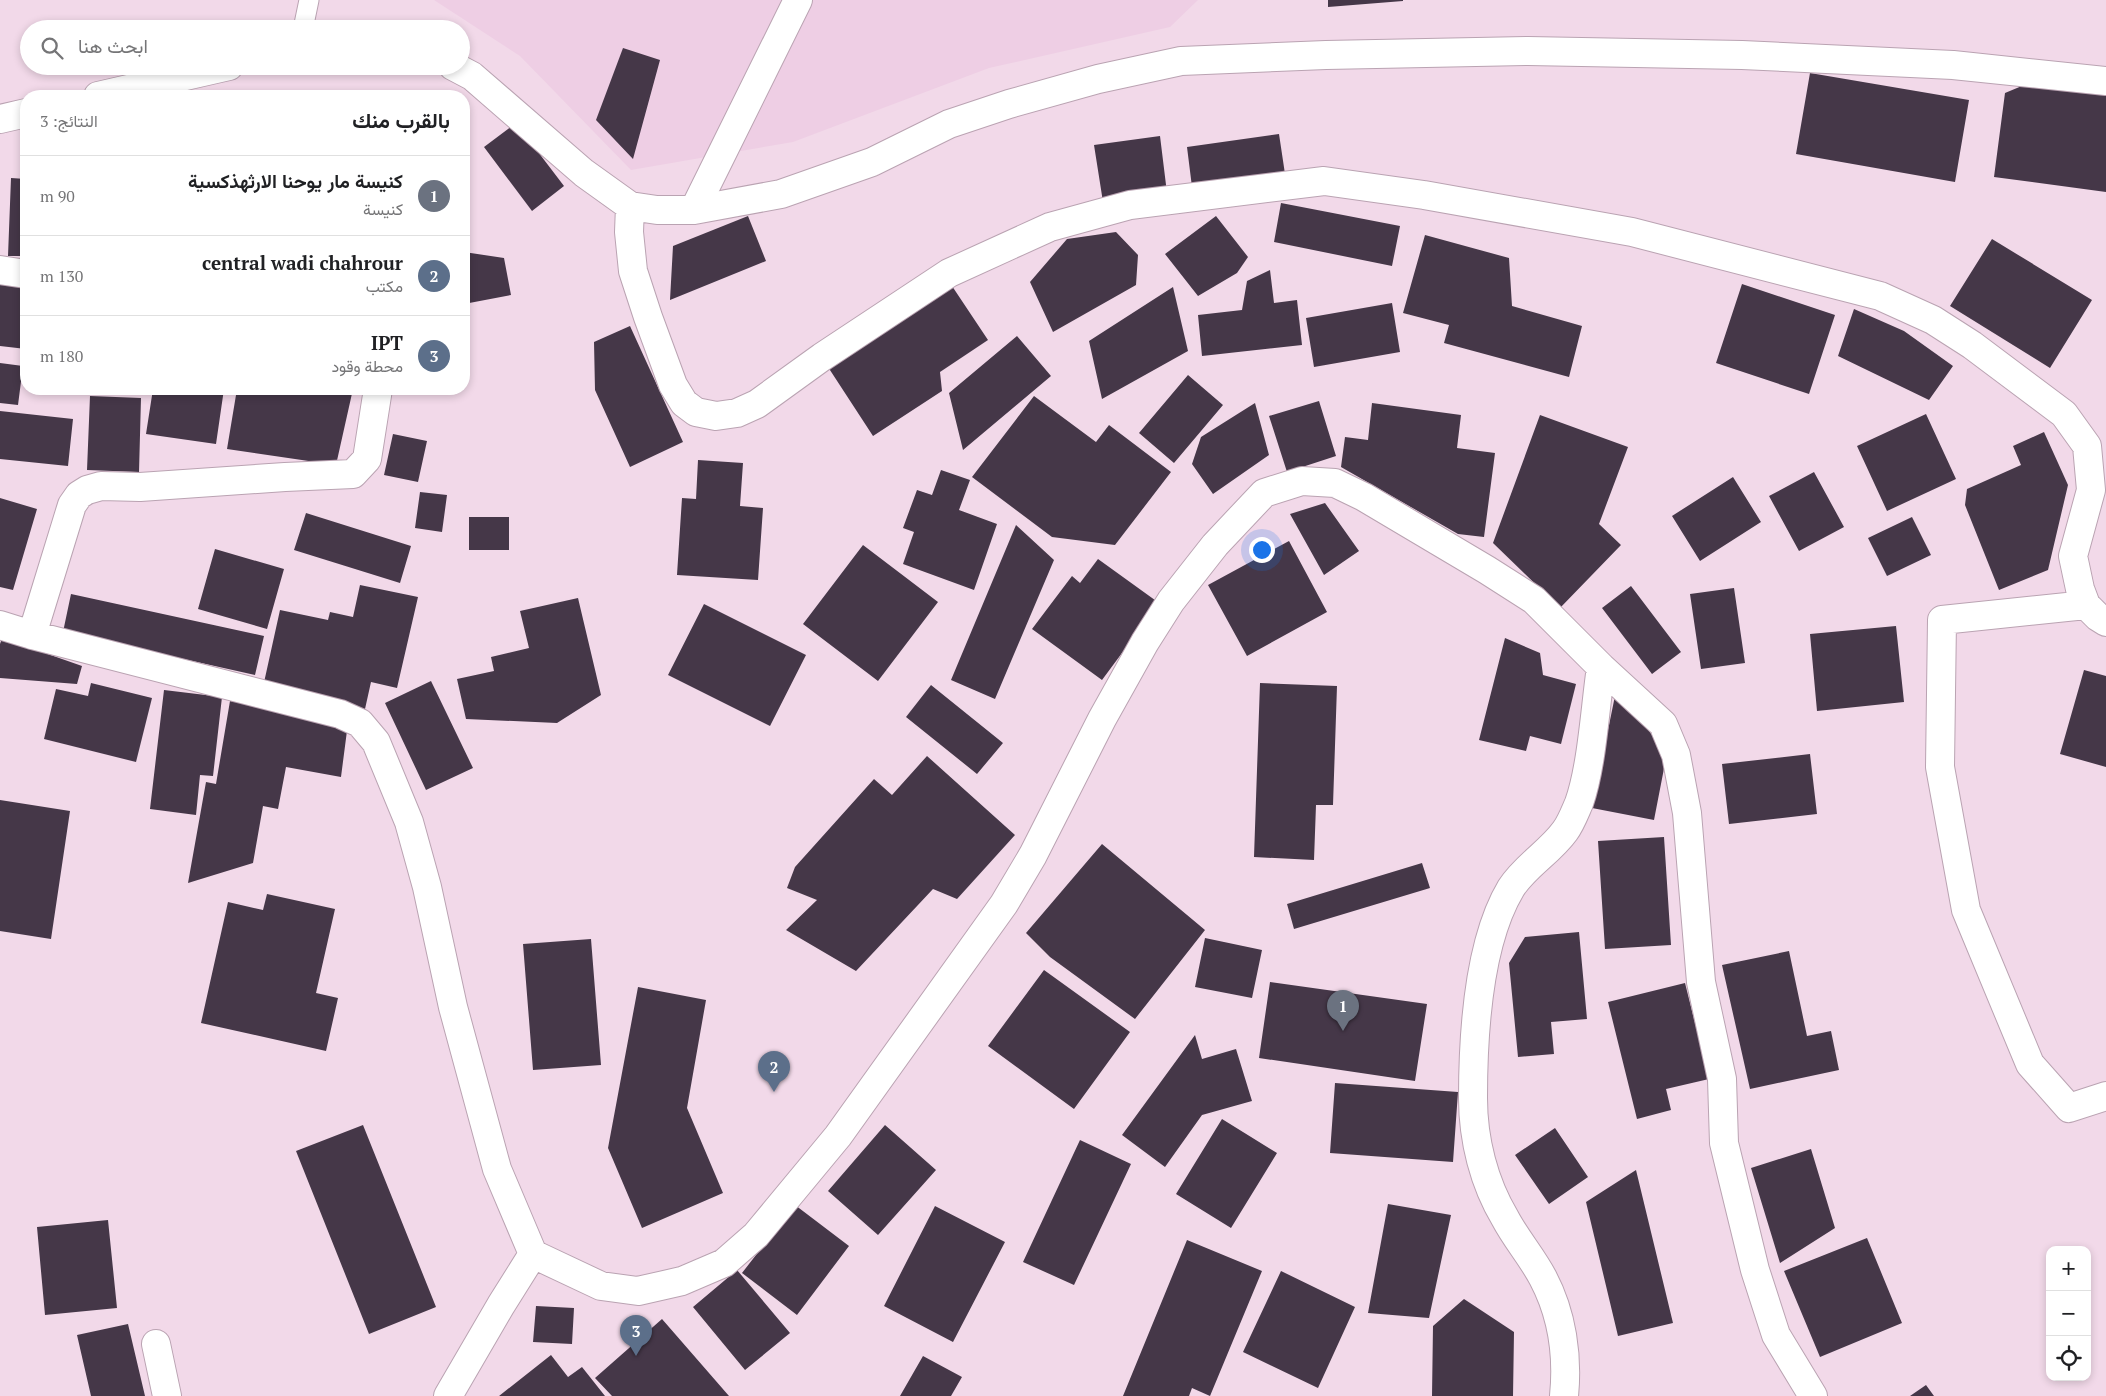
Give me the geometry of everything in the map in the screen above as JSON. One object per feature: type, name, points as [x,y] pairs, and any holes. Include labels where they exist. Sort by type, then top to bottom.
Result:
[{"type":"street","points":[[694,210],[798,0]]},
{"type":"street","points":[[470,75],[584,173],[630,206],[657,210],[694,210],[781,194],[872,162],[949,124],[975,115],[1098,79],[1181,61],[1326,55],[1528,51],[1733,55],[1953,65],[2106,81]]},
{"type":"street","points":[[124,90],[190,75]]},
{"type":"street","points":[[0,119],[20,114]]},
{"type":"street","points":[[630,206],[628,232],[633,271],[673,385],[684,403],[696,412],[716,416],[737,413],[756,404],[822,356],[949,273],[1050,227],[1130,205],[1324,181],[1424,195],[1632,232],[1880,296],[1933,320],[1972,344],[2064,414],[2086,446],[2091,490],[2072,556],[2080,589],[2096,614]]},
{"type":"street","points":[[0,270],[20,273]]},
{"type":"street","points":[[32,635],[72,505],[79,495],[87,490],[101,486],[140,487],[353,474],[367,459],[377,395]]},
{"type":"street","points":[[0,625],[32,635],[340,714],[360,724],[376,742],[409,822],[427,888],[453,1007],[497,1169],[533,1254],[601,1286],[638,1291],[682,1282],[724,1263],[756,1235],[838,1136],[1004,904],[1033,855],[1102,719],[1171,600],[1216,545],[1264,493],[1302,481],[1335,483],[1364,497],[1534,600],[1601,667],[1663,724],[1676,755],[1687,813],[1701,982],[1722,1079],[1724,1144],[1755,1270],[1776,1335],[1813,1396]]},
{"type":"street","points":[[2096,614],[1942,620],[1940,768],[1966,910],[2030,1064],[2069,1108],[2106,1096]]},
{"type":"street","points":[[1564,1396],[1564,1346],[1558,1319],[1543,1278],[1504,1217],[1487,1183],[1479,1151],[1473,1100],[1476,1029],[1489,942],[1500,911],[1512,887],[1566,830],[1579,802],[1588,762],[1601,667]]},
{"type":"street","points":[[448,1396],[533,1254]]},
{"type":"street","points":[[156,1344],[167,1396]]},
{"type":"lane","points":[[305,20],[309,0]]},
{"type":"shaded area","points":[[434,0],[1198,0],[1170,27],[989,68],[793,142],[631,170],[520,56],[470,23],[470,20],[465,20]]},
{"type":"building","points":[[1328,0],[1403,0],[1403,1],[1328,7]]},
{"type":"building","points":[[623,48],[660,60],[633,159],[596,120]]},
{"type":"building","points":[[1810,73],[1969,100],[1955,182],[1796,154]]},
{"type":"building","points":[[2029,83],[2106,93],[2106,192],[1994,177],[2005,93]]},
{"type":"building","points":[[186,85],[187,90],[174,90]]},
{"type":"building","points":[[516,123],[564,186],[532,211],[484,147]]},
{"type":"building","points":[[1279,134],[1285,174],[1192,187],[1187,147]]},
{"type":"building","points":[[1160,136],[1167,193],[1103,202],[1094,145]]},
{"type":"building","points":[[11,178],[20,179],[20,256],[8,256]]},
{"type":"building","points":[[1281,203],[1400,226],[1392,266],[1274,242]]},
{"type":"building","points":[[748,216],[766,261],[670,300],[673,246]]},
{"type":"building","points":[[1216,216],[1248,257],[1237,273],[1198,296],[1165,254]]},
{"type":"building","points":[[1116,232],[1138,255],[1136,285],[1053,332],[1030,282],[1067,239]]},
{"type":"building","points":[[1425,235],[1509,258],[1512,306],[1582,326],[1569,377],[1444,343],[1449,325],[1403,313]]},
{"type":"building","points":[[1992,239],[2092,300],[2050,368],[1950,306]]},
{"type":"building","points":[[470,253],[504,258],[511,295],[470,303]]},
{"type":"building","points":[[1270,270],[1274,303],[1297,300],[1302,345],[1202,356],[1198,315],[1242,310],[1247,281]]},
{"type":"building","points":[[0,282],[20,284],[20,348],[0,346]]},
{"type":"building","points":[[1742,284],[1835,315],[1809,394],[1716,363]]},
{"type":"building","points":[[952,286],[988,340],[940,372],[942,391],[873,436],[828,367]]},
{"type":"building","points":[[1173,287],[1188,351],[1102,399],[1089,341]]},
{"type":"building","points":[[1392,303],[1400,352],[1314,367],[1306,318]]},
{"type":"building","points":[[1854,309],[1904,331],[1953,366],[1929,400],[1838,356]]},
{"type":"building","points":[[630,326],[683,442],[630,467],[595,390],[594,342]]},
{"type":"building","points":[[1017,336],[1051,376],[963,450],[949,393]]},
{"type":"building","points":[[0,363],[20,366],[18,405],[0,403]]},
{"type":"building","points":[[1188,375],[1223,405],[1174,463],[1139,433]]},
{"type":"building","points":[[152,395],[223,395],[216,444],[146,434]]},
{"type":"building","points":[[236,395],[352,395],[336,465],[227,449]]},
{"type":"building","points":[[90,396],[141,398],[139,472],[87,470]]},
{"type":"building","points":[[1034,396],[1096,442],[1109,425],[1171,472],[1115,545],[1052,537],[972,477]]},
{"type":"building","points":[[1319,401],[1336,456],[1287,472],[1269,416]]},
{"type":"building","points":[[1255,403],[1269,455],[1213,494],[1192,464],[1201,437]]},
{"type":"building","points":[[1372,403],[1461,415],[1457,448],[1495,453],[1484,537],[1458,534],[1341,467],[1345,437],[1368,440]]},
{"type":"building","points":[[0,411],[73,419],[68,466],[0,459]]},
{"type":"building","points":[[1926,414],[1956,479],[1887,511],[1857,446]]},
{"type":"building","points":[[1540,415],[1628,447],[1599,524],[1621,545],[1560,608],[1493,543]]},
{"type":"building","points":[[2044,432],[2068,485],[2048,570],[1999,590],[1965,505],[1967,489],[2021,465],[2013,446]]},
{"type":"building","points":[[393,434],[427,441],[418,482],[384,475]]},
{"type":"building","points":[[698,460],[743,463],[740,506],[763,508],[758,580],[677,575],[682,498],[696,499]]},
{"type":"building","points":[[941,470],[970,480],[959,510],[997,524],[974,590],[903,564],[914,532],[903,528],[917,490],[932,495]]},
{"type":"building","points":[[1814,472],[1844,527],[1799,551],[1769,496]]},
{"type":"building","points":[[1733,477],[1761,522],[1700,561],[1672,516]]},
{"type":"building","points":[[420,492],[447,495],[442,532],[415,528]]},
{"type":"building","points":[[0,498],[37,509],[13,590],[0,587]]},
{"type":"building","points":[[1325,503],[1359,551],[1324,575],[1290,514]]},
{"type":"building","points":[[306,513],[411,546],[400,583],[294,550]]},
{"type":"building","points":[[469,517],[509,517],[509,550],[469,550]]},
{"type":"building","points":[[1912,517],[1931,555],[1887,576],[1868,538]]},
{"type":"building","points":[[1016,525],[1054,560],[995,699],[951,680]]},
{"type":"building","points":[[1289,541],[1327,612],[1247,656],[1208,585]]},
{"type":"building","points":[[863,545],[938,602],[878,681],[803,624]]},
{"type":"building","points":[[215,549],[284,569],[267,629],[198,609]]},
{"type":"building","points":[[1098,559],[1159,603],[1102,680],[1032,629],[1072,576],[1080,583]]},
{"type":"building","points":[[360,585],[418,597],[397,688],[371,682],[365,709],[263,687],[280,610],[328,620],[330,612],[353,617]]},
{"type":"building","points":[[1631,586],[1681,652],[1652,674],[1602,608]]},
{"type":"building","points":[[1734,588],[1745,663],[1701,669],[1690,594]]},
{"type":"building","points":[[71,594],[264,636],[255,675],[63,632]]},
{"type":"building","points":[[578,598],[601,695],[557,723],[466,719],[457,679],[494,671],[491,657],[529,648],[520,611]]},
{"type":"building","points":[[704,604],[806,655],[770,726],[668,675]]},
{"type":"building","points":[[1896,626],[1904,702],[1817,711],[1810,634]]},
{"type":"building","points":[[2,638],[82,666],[77,684],[0,678],[0,644]]},
{"type":"building","points":[[1505,638],[1540,653],[1543,675],[1576,684],[1561,744],[1530,736],[1526,751],[1479,740]]},
{"type":"building","points":[[2084,670],[2106,676],[2106,767],[2060,754]]},
{"type":"building","points":[[431,681],[473,768],[426,790],[385,703]]},
{"type":"building","points":[[91,683],[152,698],[136,762],[44,739],[56,689],[88,696]]},
{"type":"building","points":[[1260,683],[1337,686],[1333,805],[1316,805],[1314,860],[1254,857]]},
{"type":"building","points":[[931,685],[1003,743],[977,774],[906,717]]},
{"type":"building","points":[[164,690],[222,697],[213,776],[200,775],[196,815],[150,809]]},
{"type":"building","points":[[1616,691],[1667,753],[1654,820],[1592,808]]},
{"type":"building","points":[[230,701],[348,723],[341,777],[286,767],[278,809],[263,806],[253,863],[188,883],[206,782],[216,784]]},
{"type":"building","points":[[1810,754],[1817,814],[1729,824],[1722,764]]},
{"type":"building","points":[[927,756],[1015,835],[957,899],[933,889],[856,971],[786,930],[817,900],[787,888],[795,867],[874,779],[892,795]]},
{"type":"building","points":[[0,800],[70,811],[51,939],[0,931]]},
{"type":"building","points":[[1664,837],[1671,945],[1605,949],[1598,841]]},
{"type":"building","points":[[1102,844],[1205,930],[1135,1019],[1050,957],[1026,933]]},
{"type":"building","points":[[1422,863],[1430,888],[1294,929],[1287,904]]},
{"type":"building","points":[[267,894],[335,909],[316,993],[338,998],[326,1051],[201,1023],[228,902],[263,910]]},
{"type":"building","points":[[1579,932],[1587,1019],[1551,1022],[1554,1054],[1518,1057],[1509,963],[1525,937]]},
{"type":"building","points":[[1205,938],[1262,950],[1252,998],[1195,987]]},
{"type":"building","points":[[591,939],[601,1065],[533,1070],[523,944]]},
{"type":"building","points":[[1789,951],[1807,1036],[1831,1031],[1839,1070],[1750,1089],[1722,965]]},
{"type":"building","points":[[1044,970],[1130,1032],[1074,1109],[988,1046]]},
{"type":"building","points":[[1270,982],[1427,1004],[1415,1081],[1259,1058]]},
{"type":"building","points":[[1685,983],[1709,1079],[1666,1089],[1671,1110],[1637,1119],[1608,1002]]},
{"type":"building","points":[[638,987],[706,1000],[687,1108],[723,1193],[642,1228],[608,1148]]},
{"type":"building","points":[[1195,1035],[1202,1059],[1236,1049],[1252,1101],[1202,1115],[1165,1167],[1122,1135]]},
{"type":"building","points":[[1335,1083],[1458,1092],[1453,1162],[1330,1153]]},
{"type":"building","points":[[1222,1119],[1277,1153],[1231,1228],[1176,1194]]},
{"type":"building","points":[[363,1125],[436,1307],[369,1334],[296,1151]]},
{"type":"building","points":[[885,1125],[936,1170],[878,1235],[828,1191]]},
{"type":"building","points":[[1555,1128],[1588,1177],[1549,1204],[1515,1155]]},
{"type":"building","points":[[1080,1140],[1131,1164],[1074,1285],[1023,1262]]},
{"type":"building","points":[[1811,1149],[1835,1228],[1780,1263],[1751,1168]]},
{"type":"building","points":[[1636,1170],[1673,1323],[1618,1336],[1586,1202]]},
{"type":"building","points":[[1388,1204],[1451,1215],[1429,1318],[1368,1313]]},
{"type":"building","points":[[795,1205],[849,1246],[797,1315],[742,1273]]},
{"type":"building","points":[[935,1206],[1005,1242],[953,1342],[884,1306]]},
{"type":"building","points":[[108,1220],[117,1308],[45,1315],[37,1227]]},
{"type":"building","points":[[1867,1238],[1902,1323],[1820,1357],[1784,1271]]},
{"type":"building","points":[[1187,1240],[1262,1271],[1210,1396],[1192,1388],[1189,1396],[1123,1396]]},
{"type":"building","points":[[737,1270],[790,1333],[745,1370],[693,1307]]},
{"type":"building","points":[[1281,1271],[1355,1307],[1318,1388],[1243,1352]]},
{"type":"building","points":[[1464,1299],[1514,1332],[1513,1396],[1432,1396],[1433,1326]]},
{"type":"building","points":[[536,1306],[574,1308],[572,1344],[533,1342]]},
{"type":"building","points":[[662,1319],[729,1396],[612,1396],[595,1378]]},
{"type":"building","points":[[128,1324],[145,1396],[91,1396],[77,1335]]},
{"type":"building","points":[[551,1355],[568,1377],[582,1367],[605,1396],[499,1396]]},
{"type":"building","points":[[923,1356],[962,1377],[951,1396],[900,1396]]},
{"type":"building","points":[[1926,1385],[1934,1396],[1910,1396]]},
{"type":"place","name":"كنيسة مار يوحنا الارثهذكسية","points":[[1343,1031]]},
{"type":"place","name":"central wadi chahrour","points":[[774,1092]]},
{"type":"place","name":"IPT","points":[[636,1356]]}]
